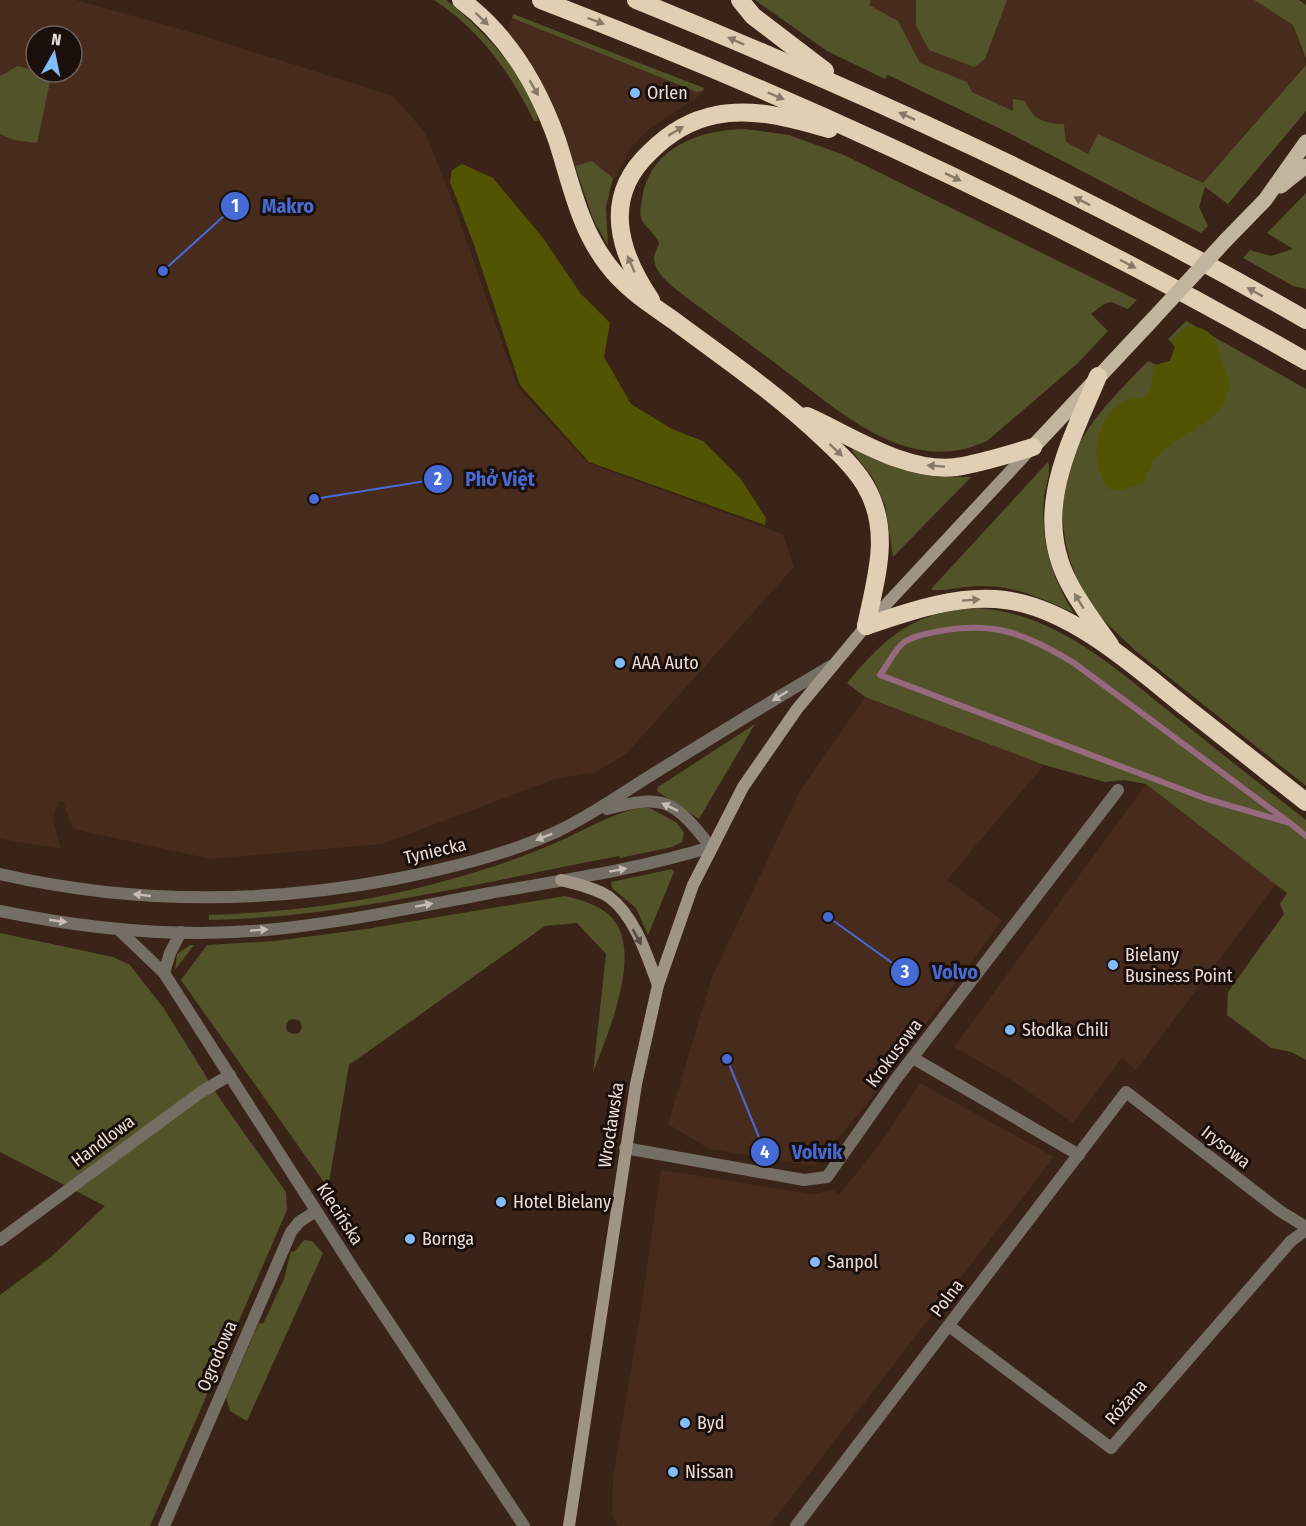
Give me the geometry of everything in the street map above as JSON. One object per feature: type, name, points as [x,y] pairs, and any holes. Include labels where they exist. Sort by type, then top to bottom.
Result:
[{"type":"highway","points":[[461,0],[497,34],[531,82],[557,139],[577,208],[602,257],[626,286],[793,410],[855,471],[876,508],[881,536],[881,553],[866,626],[946,603],[976,599],[1005,600],[1024,604],[1059,617],[1112,649],[1306,802]]},
{"type":"highway","points":[[542,0],[685,57],[881,144],[1086,242],[1306,361]]},
{"type":"highway","points":[[636,0],[867,98],[1122,221],[1306,320]]},
{"type":"highway","points":[[740,0],[753,16],[796,51],[867,98]]},
{"type":"highway","points":[[662,312],[639,282],[621,236],[619,216],[624,190],[633,170],[659,141],[695,121],[733,113],[771,116],[802,122],[881,144]]},
{"type":"highway","points":[[1098,376],[1060,466],[1053,496],[1053,522],[1055,547],[1068,582],[1112,649]]},
{"type":"highway","points":[[793,410],[895,457],[929,466],[956,466],[1033,447]]},
{"type":"main road","points":[[1265,200],[1306,142]]},
{"type":"main road","points":[[1033,447],[1226,240],[1265,200],[1306,166]]},
{"type":"main road","name":"Wrocławska","points":[[569,1526],[625,1148],[645,1034],[683,911],[711,847],[755,768],[831,666],[1033,447]]},
{"type":"main road","points":[[561,880],[608,897],[621,909],[639,939],[658,986]]},
{"type":"street","name":"Tyniecka","points":[[0,874],[84,889],[200,899],[269,897],[359,886],[449,868],[518,847],[597,812],[831,666]]},
{"type":"street","name":"Krokusowa","points":[[625,1148],[804,1180],[826,1177],[913,1058],[1118,790]]},
{"type":"street","points":[[0,911],[118,929],[181,932],[266,930],[316,924],[561,880],[667,860],[711,847],[682,813],[667,804],[640,800],[597,812]]},
{"type":"street","name":"Klecińska","points":[[118,929],[164,973],[316,1211],[524,1526]]},
{"type":"street","points":[[164,973],[170,953],[181,932]]},
{"type":"street","points":[[913,1058],[1079,1155]]},
{"type":"street","name":"Handlowa","points":[[0,1240],[191,1099],[230,1075]]},
{"type":"street","name":"Polna","points":[[796,1526],[1126,1092]]},
{"type":"street","name":"Irysowa","points":[[1126,1092],[1306,1229]]},
{"type":"street","name":"Ogrodowa","points":[[164,1526],[291,1232],[299,1222],[316,1211]]},
{"type":"street","name":"Różana","points":[[949,1326],[1111,1448],[1268,1267],[1306,1229]]},
{"type":"shaded area","points":[[0,0],[76,0],[197,34],[393,96],[425,132],[449,191],[518,388],[588,463],[783,534],[794,567],[626,754],[596,772],[555,779],[382,844],[210,859],[73,829],[63,802],[58,801],[53,820],[61,849],[0,839]]},
{"type":"shaded area","points":[[434,0],[446,0],[488,38],[527,89],[538,121],[534,121],[504,69],[480,39],[451,12]]},
{"type":"shaded area","points":[[755,0],[871,0],[869,5],[898,21],[920,63],[967,82],[972,92],[1013,111],[1013,99],[1025,101],[1031,112],[1040,119],[1064,124],[1066,142],[1088,154],[1098,134],[1203,183],[1306,65],[1306,111],[1228,204],[1205,187],[1199,207],[1208,226],[1201,233],[1009,133],[888,75],[885,79],[827,51]]},
{"type":"shaded area","points":[[788,0],[1254,0],[1293,25],[1306,65],[1179,214]]},
{"type":"shaded area","points":[[916,0],[1007,0],[985,59],[974,67],[929,50],[916,26]]},
{"type":"shaded area","points":[[1254,0],[1299,0],[1306,5],[1306,59],[1293,25]]},
{"type":"shaded area","points":[[513,14],[704,88],[703,91],[697,92],[512,18]]},
{"type":"shaded area","points":[[512,18],[702,94],[648,130],[630,149],[616,177],[613,178],[592,161],[573,168],[506,34]]},
{"type":"shaded area","points":[[18,66],[24,67],[24,84],[50,84],[37,143],[14,140],[0,134],[0,76]]},
{"type":"shaded area","points":[[745,129],[789,135],[844,155],[1137,300],[1128,309],[1111,302],[1104,304],[1091,314],[1108,331],[1078,363],[987,441],[960,450],[933,452],[907,447],[882,437],[835,408],[691,301],[662,276],[655,264],[654,257],[659,243],[642,220],[640,212],[648,177],[668,153],[681,144],[712,133]]},
{"type":"shaded area","points":[[592,161],[613,178],[606,207],[608,246],[593,219],[575,166]]},
{"type":"shaded area","points":[[462,164],[493,178],[543,238],[581,294],[610,323],[604,357],[631,404],[672,429],[703,441],[740,478],[766,518],[765,525],[589,462],[520,385],[473,242],[450,182],[452,170]]},
{"type":"shaded area","points":[[1306,193],[1306,289],[1293,286],[1243,258],[1250,250],[1271,256],[1293,249],[1267,233]]},
{"type":"shaded area","points":[[1186,321],[1306,389],[1306,786],[1137,652],[1112,628],[1085,594],[1067,550],[1063,504],[1066,481],[1083,437],[1105,407],[1148,361],[1159,366],[1170,361],[1175,347],[1168,339]]},
{"type":"shaded area","points":[[1188,326],[1205,330],[1216,341],[1229,383],[1225,400],[1210,419],[1159,454],[1152,463],[1144,482],[1121,490],[1108,489],[1102,479],[1097,455],[1097,443],[1105,420],[1122,403],[1145,397],[1151,388],[1155,365],[1170,361],[1175,347],[1171,341]]},
{"type":"shaded area","points":[[854,448],[915,473],[939,477],[971,477],[893,557],[885,505],[873,478],[852,451]]},
{"type":"shaded area","points":[[1048,462],[1043,513],[1046,543],[1059,586],[1074,613],[1017,590],[1005,588],[979,586],[932,590],[932,588]]},
{"type":"shaded area","points":[[979,608],[1035,621],[1085,647],[1306,820],[1306,1060],[1291,1052],[1271,1048],[1227,1015],[1228,992],[1284,914],[1280,904],[1287,893],[1146,784],[1124,780],[1105,782],[1044,765],[865,697],[847,683],[875,651],[919,620],[956,610]]},
{"type":"shaded area","points":[[865,697],[1044,765],[947,880],[1002,920],[872,1098],[815,1166],[709,1149],[668,1124],[712,977],[800,791]]},
{"type":"shaded area","points":[[755,724],[699,819],[657,791],[658,787]]},
{"type":"shaded area","points":[[1146,784],[1276,884],[1136,1070],[1122,1058],[1073,1123],[1013,1081],[954,1047]]},
{"type":"shaded area","points":[[650,808],[677,823],[684,833],[682,842],[672,847],[620,858],[619,856],[415,897],[311,913],[209,920],[209,915],[337,904],[431,885],[516,859],[627,811]]},
{"type":"shaded area","points":[[672,869],[674,872],[648,935],[636,908],[612,888],[611,882]]},
{"type":"shaded area","points":[[565,896],[588,903],[608,914],[619,929],[624,947],[624,969],[614,1014],[593,1073],[606,954],[577,923],[545,926],[349,1065],[328,1188],[181,980],[207,945],[275,941],[366,929]],"holes":[[[289,1020],[300,1021],[302,1027],[299,1033],[293,1034],[287,1031],[286,1025]]]},
{"type":"shaded area","points":[[0,933],[113,957],[130,965],[165,1010],[222,1102],[286,1192],[287,1210],[150,1526],[0,1526],[0,1295],[51,1257],[105,1206],[0,1152]]},
{"type":"shaded area","points":[[190,945],[194,945],[175,970],[177,954]]},
{"type":"shaded area","points":[[920,1083],[1054,1157],[769,1526],[618,1526],[612,1516],[613,1478],[661,1170],[812,1194],[833,1190],[839,1195],[881,1142]]},
{"type":"shaded area","points":[[304,1240],[312,1241],[323,1253],[247,1421],[230,1411],[226,1398],[259,1323],[263,1324],[284,1279],[291,1251],[294,1252]]},
{"type":"waterway","points":[[1290,823],[1207,799],[880,675],[901,645],[922,635],[974,628],[1008,632],[1023,637],[1074,663],[1290,823],[1306,836]]},
{"type":"place","name":"Orlen","points":[[635,93]]},
{"type":"place","name":"Makro","points":[[163,271]]},
{"type":"place","name":"Phở Việt","points":[[314,499]]},
{"type":"place","name":"AAA Auto","points":[[620,663]]},
{"type":"place","name":"Volvo","points":[[828,917]]},
{"type":"place","name":"Bielany Business Point","points":[[1113,965]]},
{"type":"place","name":"Słodka Chili","points":[[1010,1030]]},
{"type":"place","name":"Volvik","points":[[727,1059]]},
{"type":"place","name":"Hotel Bielany","points":[[501,1202]]},
{"type":"place","name":"Bornga","points":[[410,1239]]},
{"type":"place","name":"Sanpol","points":[[815,1262]]},
{"type":"place","name":"Byd","points":[[685,1423]]},
{"type":"place","name":"Nissan","points":[[673,1472]]}]
